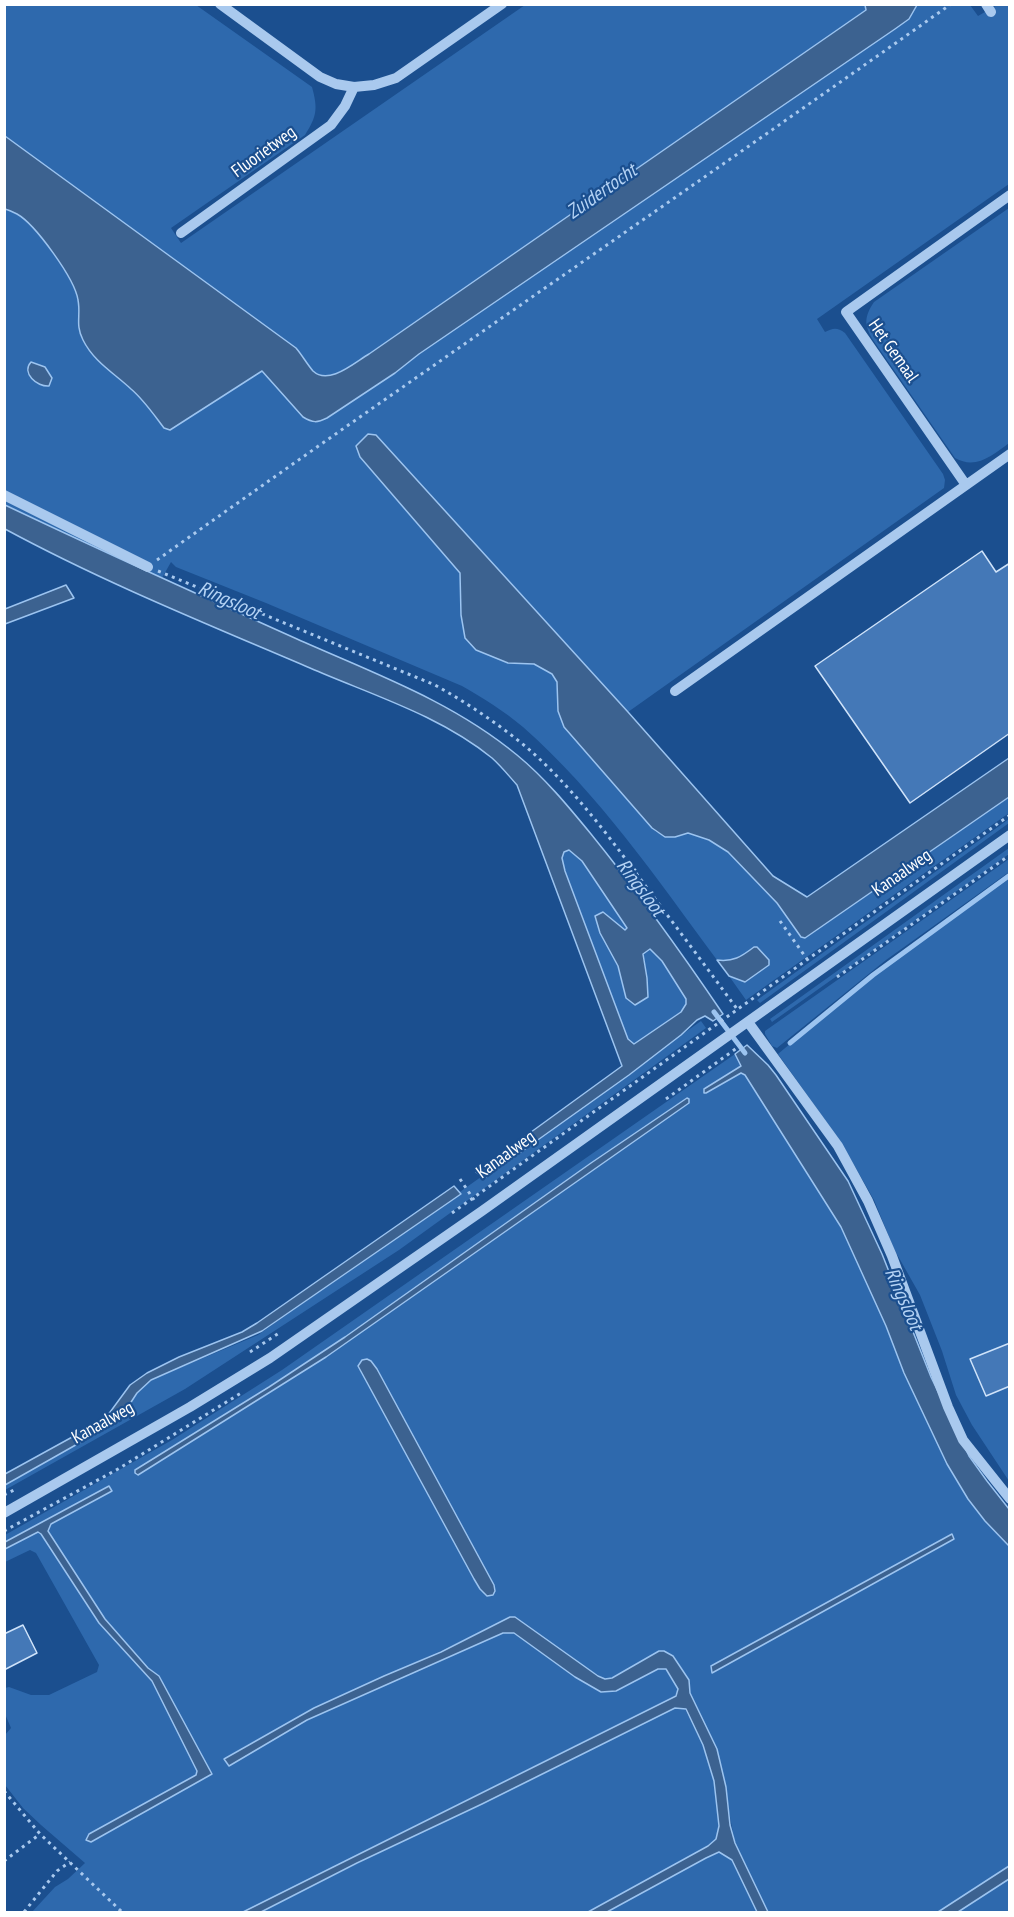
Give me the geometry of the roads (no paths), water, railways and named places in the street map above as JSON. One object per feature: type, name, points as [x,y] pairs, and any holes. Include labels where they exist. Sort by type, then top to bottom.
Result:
[{"type":"street","points":[[220,4],[320,77],[336,84],[354,87],[374,85],[396,78],[502,4]]},
{"type":"street","name":"Fluorietweg","points":[[181,233],[331,125],[345,106],[354,87]]},
{"type":"street","name":"Het Gemaal","points":[[966,484],[846,312],[1010,195]]},
{"type":"street","points":[[675,691],[1010,454]]},
{"type":"street","points":[[4,495],[148,567]]},
{"type":"street","name":"Kanaalweg","points":[[4,1514],[270,1358],[482,1211],[1007,838]]},
{"type":"street","points":[[746,1023],[838,1146],[868,1201],[892,1256],[948,1407],[963,1440],[1010,1499]]},
{"type":"waterway","points":[[790,1043],[873,975],[1010,875]]},
{"type":"waterway","name":"Ringsloot","points":[[714,1012],[745,1053]]},
{"type":"water label","name":"Zuidertocht","points":[[602,192]]}]
